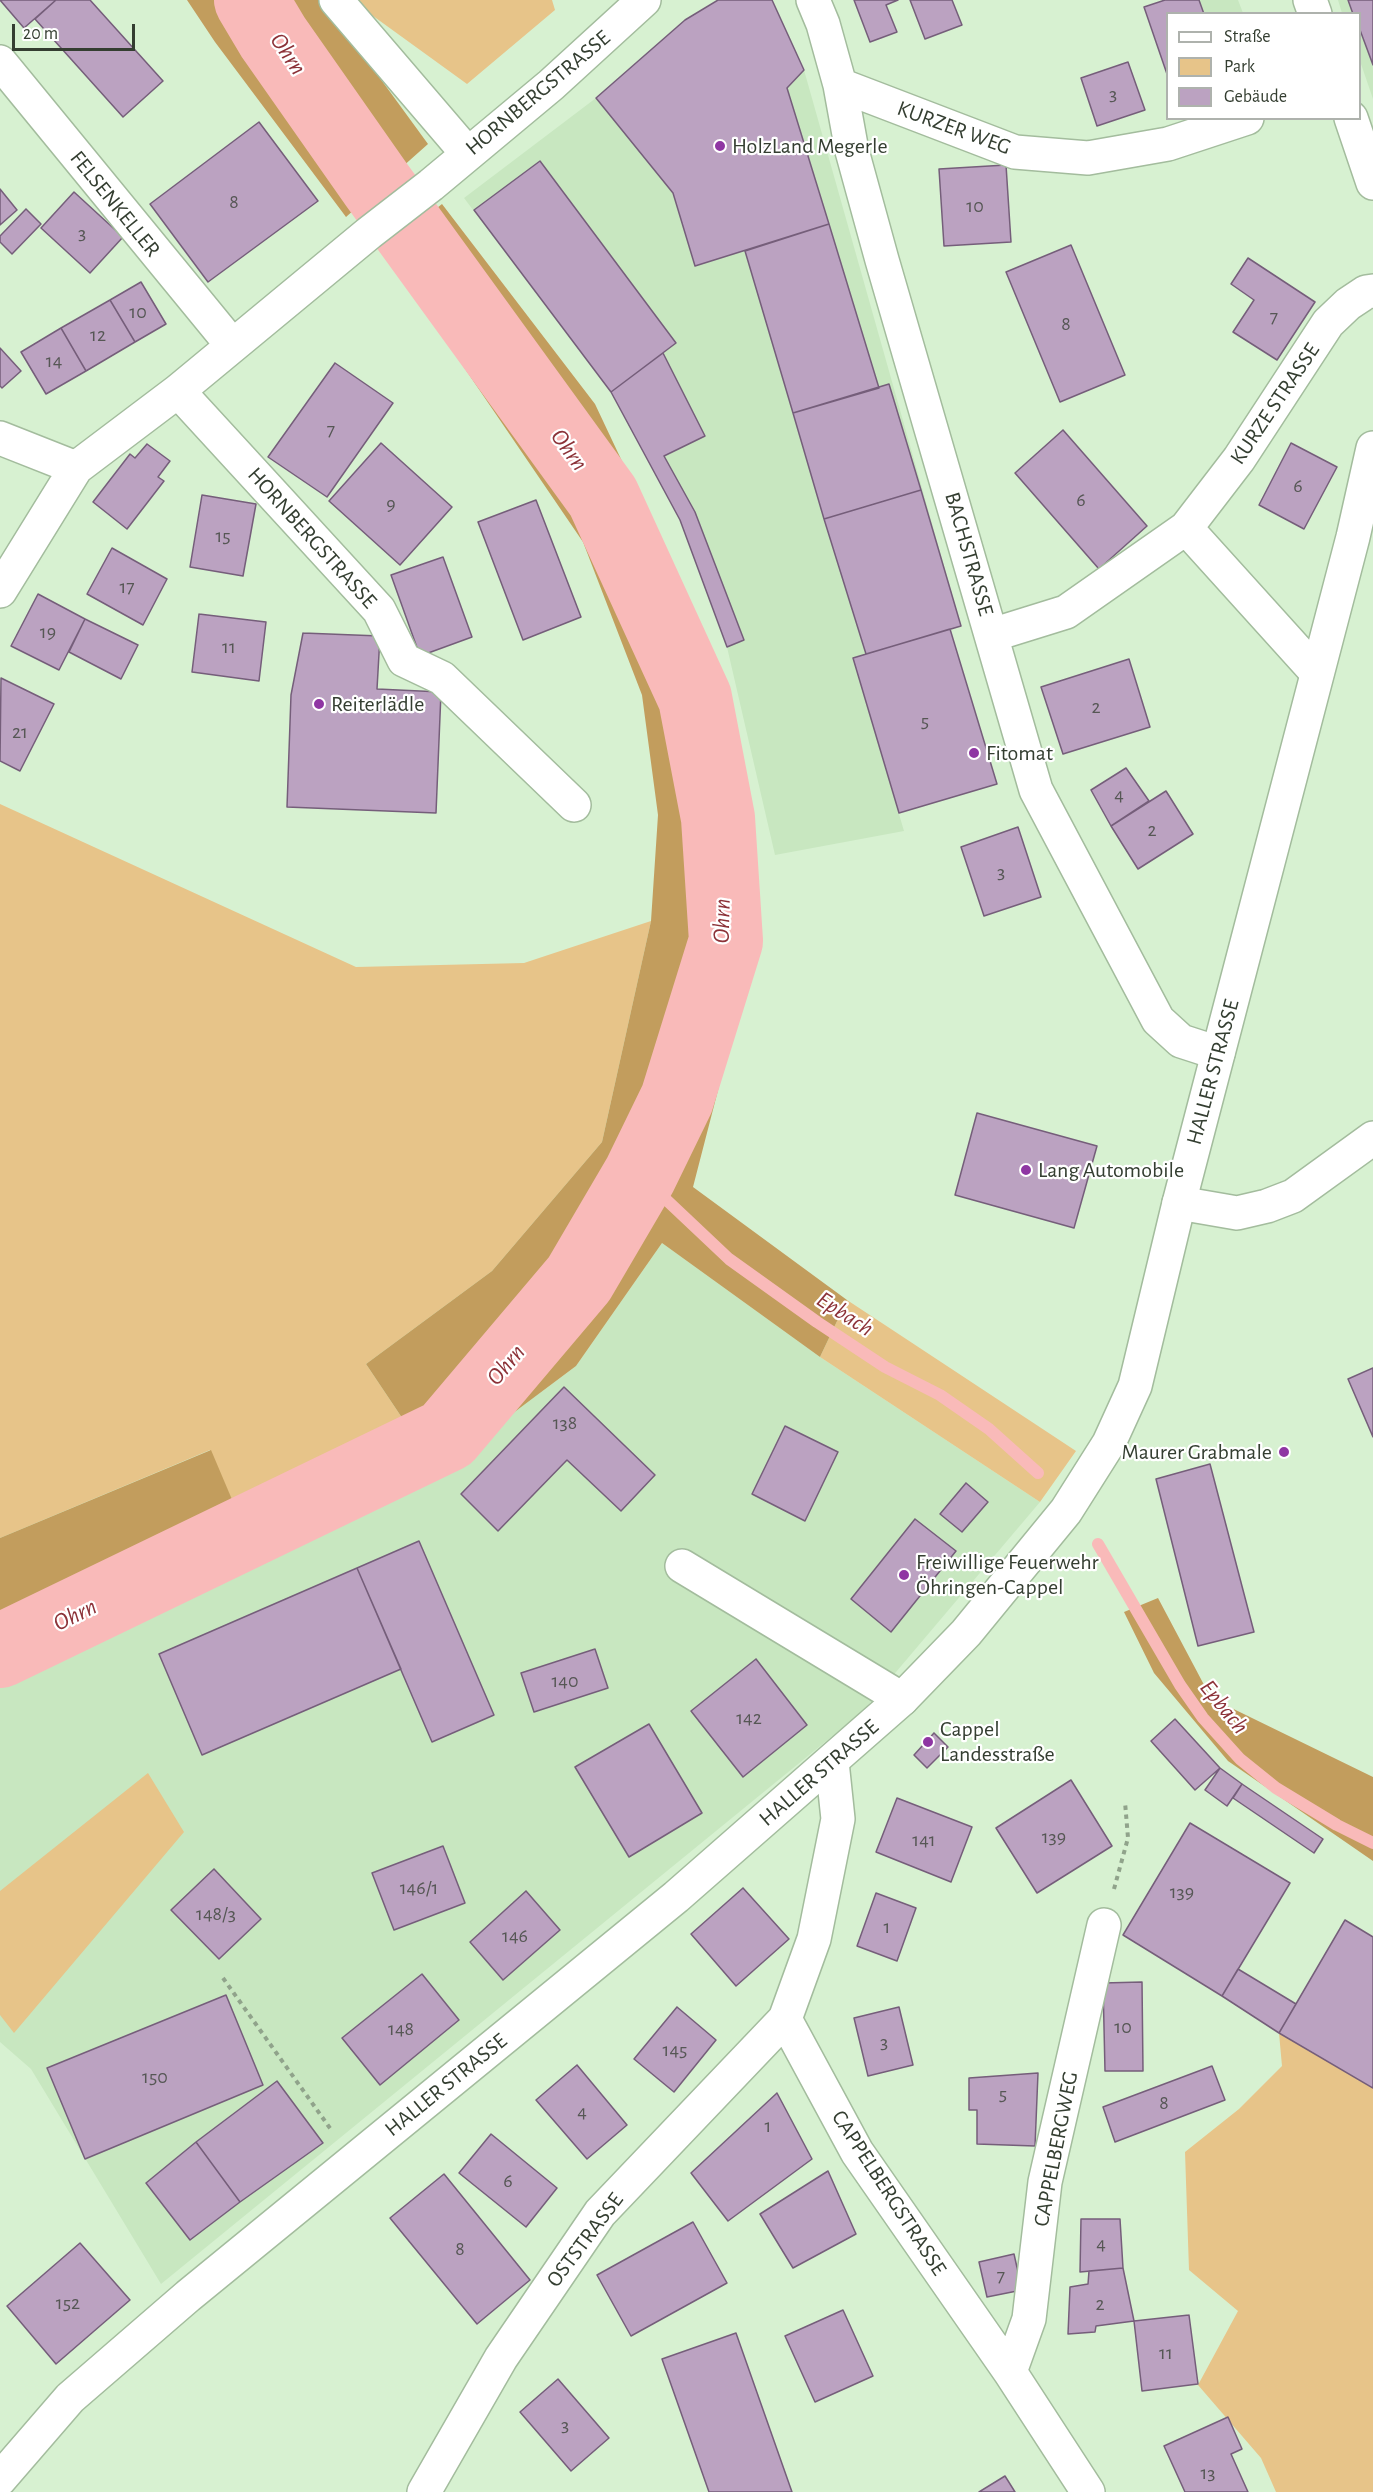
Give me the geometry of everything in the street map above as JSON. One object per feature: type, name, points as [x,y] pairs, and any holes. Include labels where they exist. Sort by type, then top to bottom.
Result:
[{"type":"street","points":[[336,0],[467,153]]},
{"type":"street","name":"HORNBERGSTRASSE","points":[[232,345],[551,85],[644,0]]},
{"type":"street","name":"BACHSTRASSE","points":[[813,0],[824,24],[840,85],[852,150],[882,260],[1036,790],[1143,996],[1158,1020],[1181,1041],[1218,1053]]},
{"type":"street","name":"FELSENKELLER","points":[[0,62],[232,345]]},
{"type":"street","name":"KURZER WEG","points":[[840,85],[1015,152],[1088,158],[1168,144],[1240,120]]},
{"type":"street","points":[[1352,120],[1373,183]]},
{"type":"street","name":"KURZE STRASSE","points":[[992,634],[1066,612],[1186,528],[1239,459],[1328,323],[1348,304],[1366,292],[1373,291]]},
{"type":"street","points":[[0,591],[76,468],[178,391],[232,345]]},
{"type":"street","name":"HORNBERGSTRASSE","points":[[178,391],[379,610],[404,660],[442,678],[574,805]]},
{"type":"street","points":[[0,438],[76,468]]},
{"type":"street","name":"HALLER STRASSE","points":[[0,2479],[70,2398],[353,2161],[676,1897],[902,1699],[966,1633],[1066,1511],[1109,1443],[1135,1386],[1179,1203],[1353,537],[1373,448]]},
{"type":"street","points":[[1186,528],[1317,672]]},
{"type":"street","points":[[1179,1203],[1237,1214],[1267,1206],[1293,1196],[1373,1138]]},
{"type":"street","name":"HALLER STRASSE","points":[[682,1566],[902,1699]]},
{"type":"street","points":[[785,2019],[814,1939],[838,1820],[832,1762]]},
{"type":"street","name":"CAPPELBERGWEG","points":[[1010,2372],[1029,2319],[1045,2182],[1104,1925]]},
{"type":"street","name":"CAPPELBERGSTRASSE","points":[[785,2019],[857,2152],[1010,2372],[1088,2492]]},
{"type":"street","name":"OSTSTRASSE","points":[[424,2492],[501,2358],[600,2213],[785,2019]]},
{"type":"path","points":[[1104,1925],[1128,1838],[1125,1802]]},
{"type":"path","points":[[223,1978],[353,2161]]},
{"type":"shaded area","points":[[187,0],[323,0],[428,144],[346,217],[215,42]]},
{"type":"shaded area","name":"HolzLand Megerle","points":[[718,0],[772,0],[804,70],[961,626],[853,658],[904,831],[775,855],[727,647],[680,520],[611,392],[464,198],[596,98],[685,20]]},
{"type":"shaded area","points":[[1199,0],[1238,0],[1243,12],[1204,12]]},
{"type":"shaded area","points":[[1338,0],[1373,0],[1373,99],[1361,64],[1361,12],[1342,12]]},
{"type":"shaded area","points":[[442,204],[595,404],[687,599],[744,790],[754,951],[693,1187],[847,1300],[820,1357],[662,1243],[576,1366],[437,1470],[366,1364],[492,1271],[602,1142],[651,921],[658,815],[642,695],[583,542],[384,250]]},
{"type":"shaded area","points":[[662,1243],[820,1357],[1040,1502],[863,1711],[161,2284],[31,2069],[0,2042],[0,1688],[256,1556],[437,1470],[576,1366]]},
{"type":"shaded area","points":[[211,1450],[256,1556],[0,1688],[0,1538]]},
{"type":"shaded area","points":[[1158,1598],[1211,1698],[1373,1777],[1373,1861],[1228,1761],[1154,1673],[1124,1612]]},
{"type":"green space","points":[[351,0],[552,0],[555,10],[467,84]]},
{"type":"green space","points":[[0,804],[356,967],[524,963],[651,921],[602,1142],[492,1271],[366,1364],[437,1470],[256,1556],[210,1450],[0,1538]]},
{"type":"green space","points":[[847,1300],[1076,1451],[1040,1502],[820,1357]]},
{"type":"green space","points":[[148,1773],[184,1832],[14,2033],[0,2015],[0,1891]]},
{"type":"green space","points":[[1279,2033],[1373,2088],[1373,2492],[1276,2492],[1261,2458],[1198,2385],[1238,2311],[1189,2270],[1185,2152],[1239,2109],[1282,2066]]},
{"type":"building","points":[[0,0],[56,0],[24,28]]},
{"type":"building","points":[[56,0],[90,0],[163,81],[123,117],[35,19]]},
{"type":"building","name":"HolzLand Megerle","points":[[718,0],[772,0],[804,70],[787,88],[829,224],[695,266],[673,193],[596,98],[685,20]]},
{"type":"building","points":[[854,0],[898,0],[886,5],[897,32],[870,42]]},
{"type":"building","points":[[910,0],[952,0],[962,25],[925,39]]},
{"type":"building","points":[[1165,0],[1199,0],[1203,12],[1166,12],[1166,71],[1144,7]]},
{"type":"building","points":[[1348,0],[1373,0],[1373,65],[1361,33],[1361,12],[1352,12]]},
{"type":"building","points":[[1128,62],[1145,110],[1097,126],[1081,78]]},
{"type":"building","points":[[259,122],[318,201],[208,282],[150,204]]},
{"type":"building","points":[[540,161],[676,343],[611,392],[474,210]]},
{"type":"building","points":[[1006,165],[1011,242],[944,246],[939,169]]},
{"type":"building","points":[[0,189],[17,210],[0,225]]},
{"type":"building","points":[[74,192],[123,237],[90,273],[41,228]]},
{"type":"building","points":[[26,209],[41,224],[12,254],[0,242],[0,236]]},
{"type":"building","points":[[829,224],[879,388],[793,413],[745,251]]},
{"type":"building","points":[[1071,245],[1125,375],[1060,402],[1006,272]]},
{"type":"building","points":[[1248,258],[1315,302],[1277,360],[1233,332],[1254,300],[1231,284]]},
{"type":"building","points":[[141,282],[166,324],[135,342],[110,300]]},
{"type":"building","points":[[110,300],[135,342],[86,371],[61,328]]},
{"type":"building","points":[[61,328],[86,371],[46,394],[21,352]]},
{"type":"building","points":[[0,348],[21,371],[2,388],[0,386]]},
{"type":"building","points":[[663,353],[705,436],[664,456],[695,512],[744,640],[727,647],[680,520],[611,392]]},
{"type":"building","points":[[335,363],[393,403],[327,497],[268,457]]},
{"type":"building","points":[[889,384],[921,490],[824,519],[793,413]]},
{"type":"building","points":[[1063,430],[1147,526],[1099,569],[1015,473]]},
{"type":"building","points":[[381,443],[452,507],[400,565],[329,501]]},
{"type":"building","points":[[1291,443],[1337,467],[1304,529],[1259,505]]},
{"type":"building","points":[[147,444],[170,461],[158,477],[164,481],[127,529],[93,502],[130,454],[135,458]]},
{"type":"building","points":[[921,490],[961,626],[866,654],[824,519]]},
{"type":"building","points":[[202,495],[256,504],[243,576],[190,567]]},
{"type":"building","points":[[536,500],[581,617],[523,640],[478,522]]},
{"type":"building","points":[[112,548],[167,579],[143,625],[87,594]]},
{"type":"building","points":[[443,557],[472,637],[420,656],[391,575]]},
{"type":"building","points":[[38,594],[85,619],[59,670],[11,646]]},
{"type":"building","points":[[199,614],[266,622],[259,681],[192,672]]},
{"type":"building","points":[[85,619],[138,645],[121,679],[69,652]]},
{"type":"building","points":[[950,629],[997,784],[899,813],[853,658]]},
{"type":"building","points":[[303,633],[380,636],[377,689],[441,692],[436,813],[287,807],[291,695]]},
{"type":"building","points":[[1129,659],[1150,727],[1063,754],[1041,687]]},
{"type":"building","points":[[1,678],[54,704],[20,771],[0,761]]},
{"type":"building","points":[[1126,768],[1149,801],[1111,826],[1091,790]]},
{"type":"building","points":[[1166,791],[1193,834],[1138,869],[1111,826]]},
{"type":"building","points":[[1018,827],[1041,897],[984,916],[961,847]]},
{"type":"building","name":"Lang Automobile","points":[[977,1113],[1097,1146],[1074,1228],[955,1195]]},
{"type":"building","points":[[1373,1368],[1373,1437],[1348,1379]]},
{"type":"building","points":[[564,1387],[655,1475],[621,1511],[567,1460],[498,1531],[461,1494]]},
{"type":"building","points":[[785,1426],[838,1452],[805,1521],[752,1494]]},
{"type":"building","points":[[1210,1464],[1254,1632],[1198,1646],[1156,1479]]},
{"type":"building","points":[[966,1483],[988,1502],[962,1532],[940,1514]]},
{"type":"building","name":"Freiwillige Feuerwehr Öhringen-Cappel","points":[[915,1519],[956,1551],[891,1632],[851,1599]]},
{"type":"building","points":[[419,1541],[494,1715],[432,1742],[357,1568]]},
{"type":"building","points":[[357,1568],[401,1669],[202,1755],[159,1654]]},
{"type":"building","points":[[595,1649],[608,1688],[534,1712],[521,1673]]},
{"type":"building","points":[[756,1659],[807,1725],[743,1777],[691,1711]]},
{"type":"building","points":[[1175,1719],[1220,1768],[1195,1790],[1151,1741]]},
{"type":"building","points":[[649,1724],[702,1813],[629,1857],[575,1767]]},
{"type":"building","points":[[934,1733],[948,1747],[927,1768],[914,1755]]},
{"type":"building","points":[[1220,1768],[1242,1784],[1227,1806],[1205,1790]]},
{"type":"building","points":[[1071,1780],[1112,1846],[1037,1893],[996,1828]]},
{"type":"building","points":[[1242,1784],[1323,1839],[1314,1853],[1233,1798]]},
{"type":"building","points":[[897,1798],[972,1827],[951,1882],[876,1852]]},
{"type":"building","points":[[1190,1823],[1290,1883],[1222,1996],[1123,1935]]},
{"type":"building","points":[[443,1846],[465,1903],[394,1930],[372,1873]]},
{"type":"building","points":[[214,1869],[261,1919],[219,1959],[171,1910]]},
{"type":"building","points":[[743,1888],[789,1939],[736,1986],[691,1934]]},
{"type":"building","points":[[526,1891],[560,1930],[503,1980],[470,1942]]},
{"type":"building","points":[[876,1893],[916,1908],[897,1961],[857,1946]]},
{"type":"building","points":[[1345,1920],[1373,1937],[1373,2088],[1279,2033]]},
{"type":"building","points":[[1238,1969],[1296,2004],[1279,2033],[1222,1996]]},
{"type":"building","points":[[422,1974],[459,2020],[380,2085],[342,2038]]},
{"type":"building","points":[[1142,1982],[1143,2071],[1105,2071],[1103,1983]]},
{"type":"building","points":[[226,1995],[263,2085],[85,2159],[47,2068]]},
{"type":"building","points":[[677,2007],[716,2040],[674,2092],[634,2059]]},
{"type":"building","points":[[899,2007],[913,2065],[868,2076],[854,2018]]},
{"type":"building","points":[[577,2065],[627,2125],[587,2159],[536,2100]]},
{"type":"building","points":[[1212,2066],[1225,2100],[1115,2142],[1103,2107]]},
{"type":"building","points":[[1038,2073],[1035,2146],[977,2144],[977,2110],[969,2110],[969,2078]]},
{"type":"building","points":[[277,2081],[323,2143],[240,2202],[196,2142]]},
{"type":"building","points":[[777,2093],[812,2159],[728,2221],[691,2173]]},
{"type":"building","points":[[491,2134],[557,2188],[526,2227],[459,2173]]},
{"type":"building","points":[[196,2142],[240,2202],[190,2240],[146,2183]]},
{"type":"building","points":[[828,2171],[856,2234],[793,2268],[760,2214]]},
{"type":"building","points":[[444,2174],[530,2280],[477,2324],[390,2218]]},
{"type":"building","points":[[1081,2219],[1120,2219],[1123,2268],[1080,2272]]},
{"type":"building","points":[[693,2222],[727,2283],[631,2336],[597,2275]]},
{"type":"building","points":[[80,2243],[130,2300],[56,2364],[7,2306]]},
{"type":"building","points":[[1014,2254],[1022,2290],[987,2297],[979,2262]]},
{"type":"building","points":[[1123,2268],[1134,2321],[1096,2326],[1095,2332],[1068,2334],[1070,2287],[1088,2284],[1089,2271]]},
{"type":"building","points":[[843,2310],[873,2376],[815,2402],[785,2336]]},
{"type":"building","points":[[1189,2315],[1198,2384],[1142,2391],[1134,2321]]},
{"type":"building","points":[[736,2333],[792,2492],[709,2492],[662,2359]]},
{"type":"building","points":[[558,2379],[609,2438],[571,2471],[520,2412]]},
{"type":"building","points":[[1228,2417],[1242,2449],[1231,2454],[1248,2492],[1185,2492],[1164,2446]]},
{"type":"building","points":[[1005,2476],[1015,2492],[979,2492]]},
{"type":"waterway","name":"Ohrn","points":[[0,1651],[447,1435],[579,1279],[640,1175],[677,1099],[726,941],[718,818],[695,698],[603,497],[376,184],[273,37],[251,0]]},
{"type":"waterway","name":"Epbach","points":[[640,1175],[729,1259],[885,1367],[940,1395],[989,1429],[1038,1473]]},
{"type":"waterway","name":"Epbach","points":[[1098,1544],[1180,1685],[1203,1718],[1240,1759],[1276,1788],[1337,1825],[1373,1843]]},
{"type":"place","name":"HolzLand Megerle","points":[[720,146]]},
{"type":"place","name":"Reiterlädle","points":[[319,704]]},
{"type":"place","name":"Fitomat","points":[[974,753]]},
{"type":"place","name":"Lang Automobile","points":[[1026,1170]]},
{"type":"place","name":"Maurer Grabmale","points":[[1284,1452]]},
{"type":"place","name":"Freiwillige Feuerwehr Öhringen-Cappel","points":[[904,1575]]},
{"type":"place","name":"Cappel Landesstraße","points":[[928,1742]]}]
